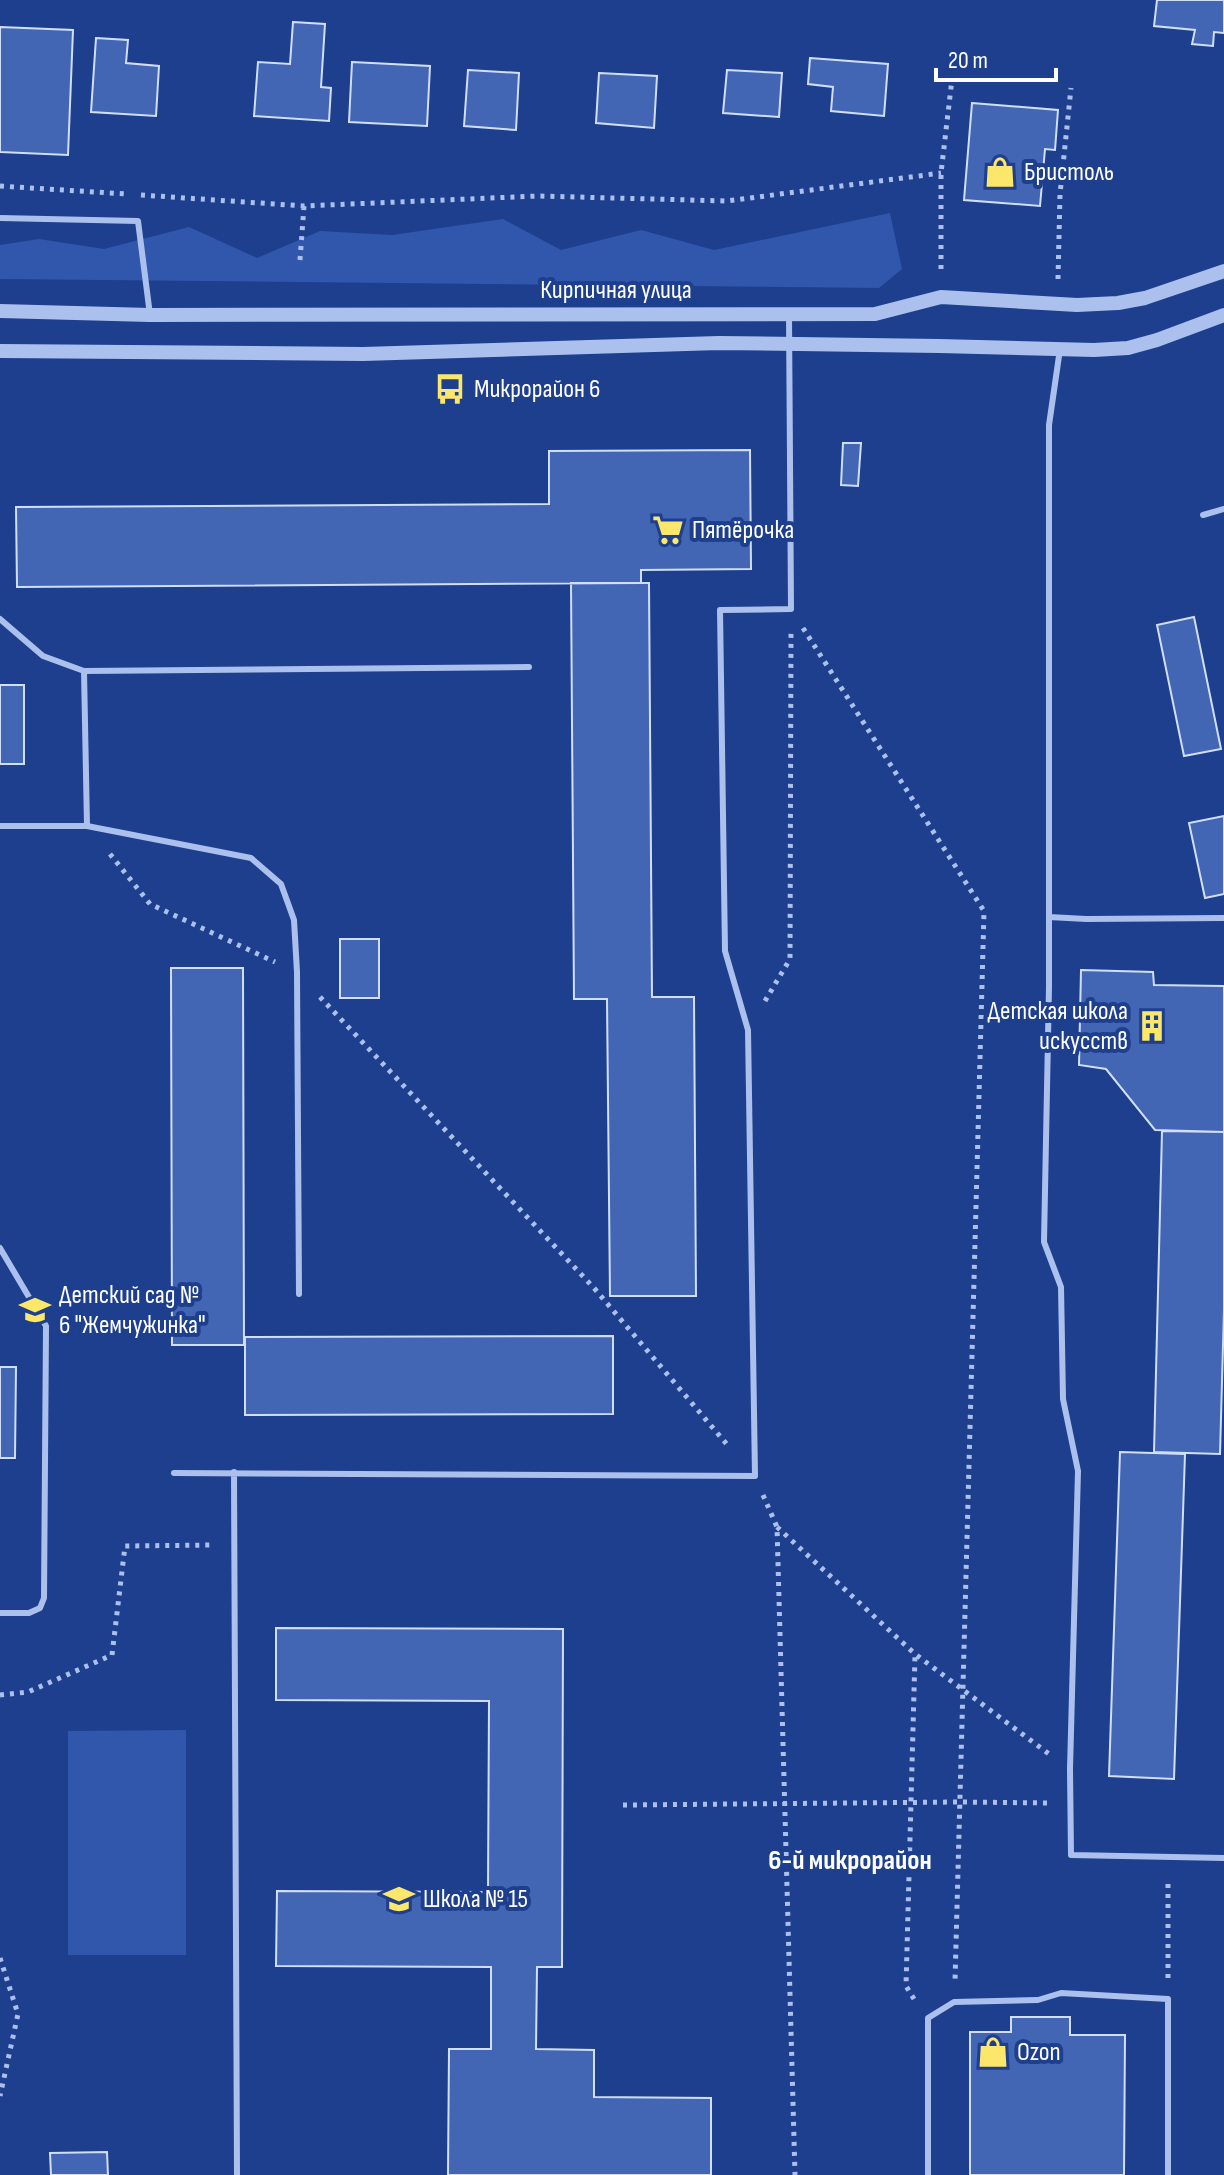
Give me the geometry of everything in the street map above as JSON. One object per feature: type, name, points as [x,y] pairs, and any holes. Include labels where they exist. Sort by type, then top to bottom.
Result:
[{"type":"street","name":"Кирпичная улица","points":[[0,311],[150,315],[875,314],[941,297],[1077,305],[1118,303],[1145,298],[1224,271]]},
{"type":"street","name":"Кирпичная улица","points":[[0,351],[363,354],[719,343],[1094,350],[1128,348],[1224,315]]},
{"type":"lane","points":[[0,218],[138,221],[150,315]]},
{"type":"lane","points":[[174,1473],[755,1476],[748,1030],[725,951],[720,610],[791,609],[789,314]]},
{"type":"lane","points":[[1060,349],[1049,425],[1049,917],[1044,1242],[1061,1287],[1063,1399],[1078,1471],[1070,1769],[1071,1855],[1224,1858]]},
{"type":"lane","points":[[1203,515],[1224,509]]},
{"type":"lane","points":[[0,619],[43,656],[84,671],[529,667]]},
{"type":"lane","points":[[84,671],[87,826]]},
{"type":"lane","points":[[0,826],[87,826],[251,858],[281,884],[294,920],[297,972],[299,1294]]},
{"type":"lane","points":[[1049,917],[1224,918]]},
{"type":"lane","points":[[0,1248],[46,1326],[46,1342],[44,1598],[40,1608],[29,1613],[0,1613]]},
{"type":"lane","points":[[234,1472],[237,2175]]},
{"type":"lane","points":[[928,2175],[928,2018],[954,2002],[1038,2000],[1061,1993],[1168,1999],[1168,2175]]},
{"type":"path","points":[[941,269],[941,173],[952,79]]},
{"type":"path","points":[[1058,304],[1060,194],[1071,88]]},
{"type":"path","points":[[0,186],[304,206],[538,196],[727,201],[941,173]]},
{"type":"path","points":[[300,260],[304,206]]},
{"type":"path","points":[[748,1030],[790,959],[791,609]]},
{"type":"path","points":[[791,609],[984,911],[954,2002]]},
{"type":"path","points":[[87,826],[150,904],[297,972],[594,1288],[755,1476],[777,1527],[795,2175]]},
{"type":"path","points":[[777,1527],[915,1654],[1070,1769]]},
{"type":"path","points":[[0,1695],[28,1692],[112,1655],[125,1546],[235,1545]]},
{"type":"path","points":[[915,1654],[906,1986],[928,2018]]},
{"type":"path","points":[[623,1805],[1070,1804]]},
{"type":"path","points":[[1168,1857],[1168,1999]]},
{"type":"path","points":[[0,1958],[18,2014],[0,2096]]},
{"type":"shaded area","points":[[890,213],[902,269],[879,288],[0,279],[0,245],[39,239],[104,249],[189,227],[257,258],[320,231],[392,235],[503,219],[561,250],[641,230],[714,250]]},
{"type":"shaded area","points":[[186,1730],[186,1955],[68,1955],[68,1731]]},
{"type":"building","points":[[1157,0],[1224,0],[1224,33],[1214,32],[1213,46],[1192,44],[1195,30],[1154,26]]},
{"type":"building","points":[[293,22],[325,24],[321,87],[331,88],[329,121],[254,116],[258,62],[290,64]]},
{"type":"building","points":[[0,27],[73,30],[68,155],[0,152]]},
{"type":"building","points":[[96,38],[128,40],[126,63],[159,66],[156,116],[91,112]]},
{"type":"building","points":[[810,58],[888,64],[884,116],[831,111],[833,87],[808,84]]},
{"type":"building","points":[[352,62],[430,66],[427,126],[349,122]]},
{"type":"building","points":[[468,70],[519,73],[516,130],[464,126]]},
{"type":"building","points":[[727,70],[782,73],[779,117],[723,113]]},
{"type":"building","points":[[599,73],[657,76],[654,128],[596,123]]},
{"type":"building","points":[[972,103],[1058,110],[1055,150],[1045,149],[1040,206],[964,200]]},
{"type":"building","points":[[843,443],[861,443],[858,486],[841,485]]},
{"type":"building","points":[[750,450],[751,569],[641,570],[641,583],[17,587],[16,507],[549,504],[549,451]]},
{"type":"building","points":[[571,583],[649,583],[652,997],[694,997],[696,1296],[610,1296],[607,999],[574,999]]},
{"type":"building","points":[[1194,617],[1221,749],[1184,756],[1157,625]]},
{"type":"building","points":[[0,685],[24,685],[24,764],[0,764]]},
{"type":"building","points":[[1224,816],[1224,894],[1205,898],[1189,823]]},
{"type":"building","points":[[340,939],[379,939],[379,998],[340,998]]},
{"type":"building","points":[[171,968],[243,968],[244,1345],[172,1345]]},
{"type":"building","name":"Детская школа искусств","points":[[1081,970],[1153,972],[1154,985],[1224,986],[1224,1132],[1155,1130],[1106,1069],[1079,1065]]},
{"type":"building","points":[[1162,1131],[1224,1132],[1220,1454],[1154,1452]]},
{"type":"building","points":[[613,1336],[613,1414],[245,1415],[245,1337]]},
{"type":"building","points":[[0,1367],[16,1367],[15,1458],[0,1458]]},
{"type":"building","points":[[1120,1452],[1185,1454],[1174,1779],[1109,1776]]},
{"type":"building","points":[[276,1628],[563,1629],[562,1967],[537,1967],[536,2049],[594,2050],[594,2097],[711,2098],[711,2175],[448,2175],[449,2049],[491,2049],[491,1967],[276,1966],[277,1891],[488,1892],[489,1701],[276,1700]]},
{"type":"building","points":[[1011,2017],[1070,2017],[1070,2035],[1125,2035],[1124,2175],[970,2175],[970,2032],[1011,2032]]},
{"type":"building","points":[[107,2152],[108,2175],[51,2175],[50,2153]]},
{"type":"place","name":"Бристоль","points":[[1000,172]]},
{"type":"place","name":"Микрорайон 6","points":[[450,389]]},
{"type":"place","name":"Пятёрочка","points":[[668,530]]},
{"type":"place","name":"Детская школа искусств","points":[[1152,1026]]},
{"type":"place","name":"Детский сад № 6 \"Жемчужинка\"","points":[[35,1310]]},
{"type":"place","name":"Школа № 15","points":[[399,1899]]},
{"type":"place","name":"Ozon","points":[[993,2052]]},
{"type":"district","name":"6-й микрорайон","points":[[850,1860]]}]
